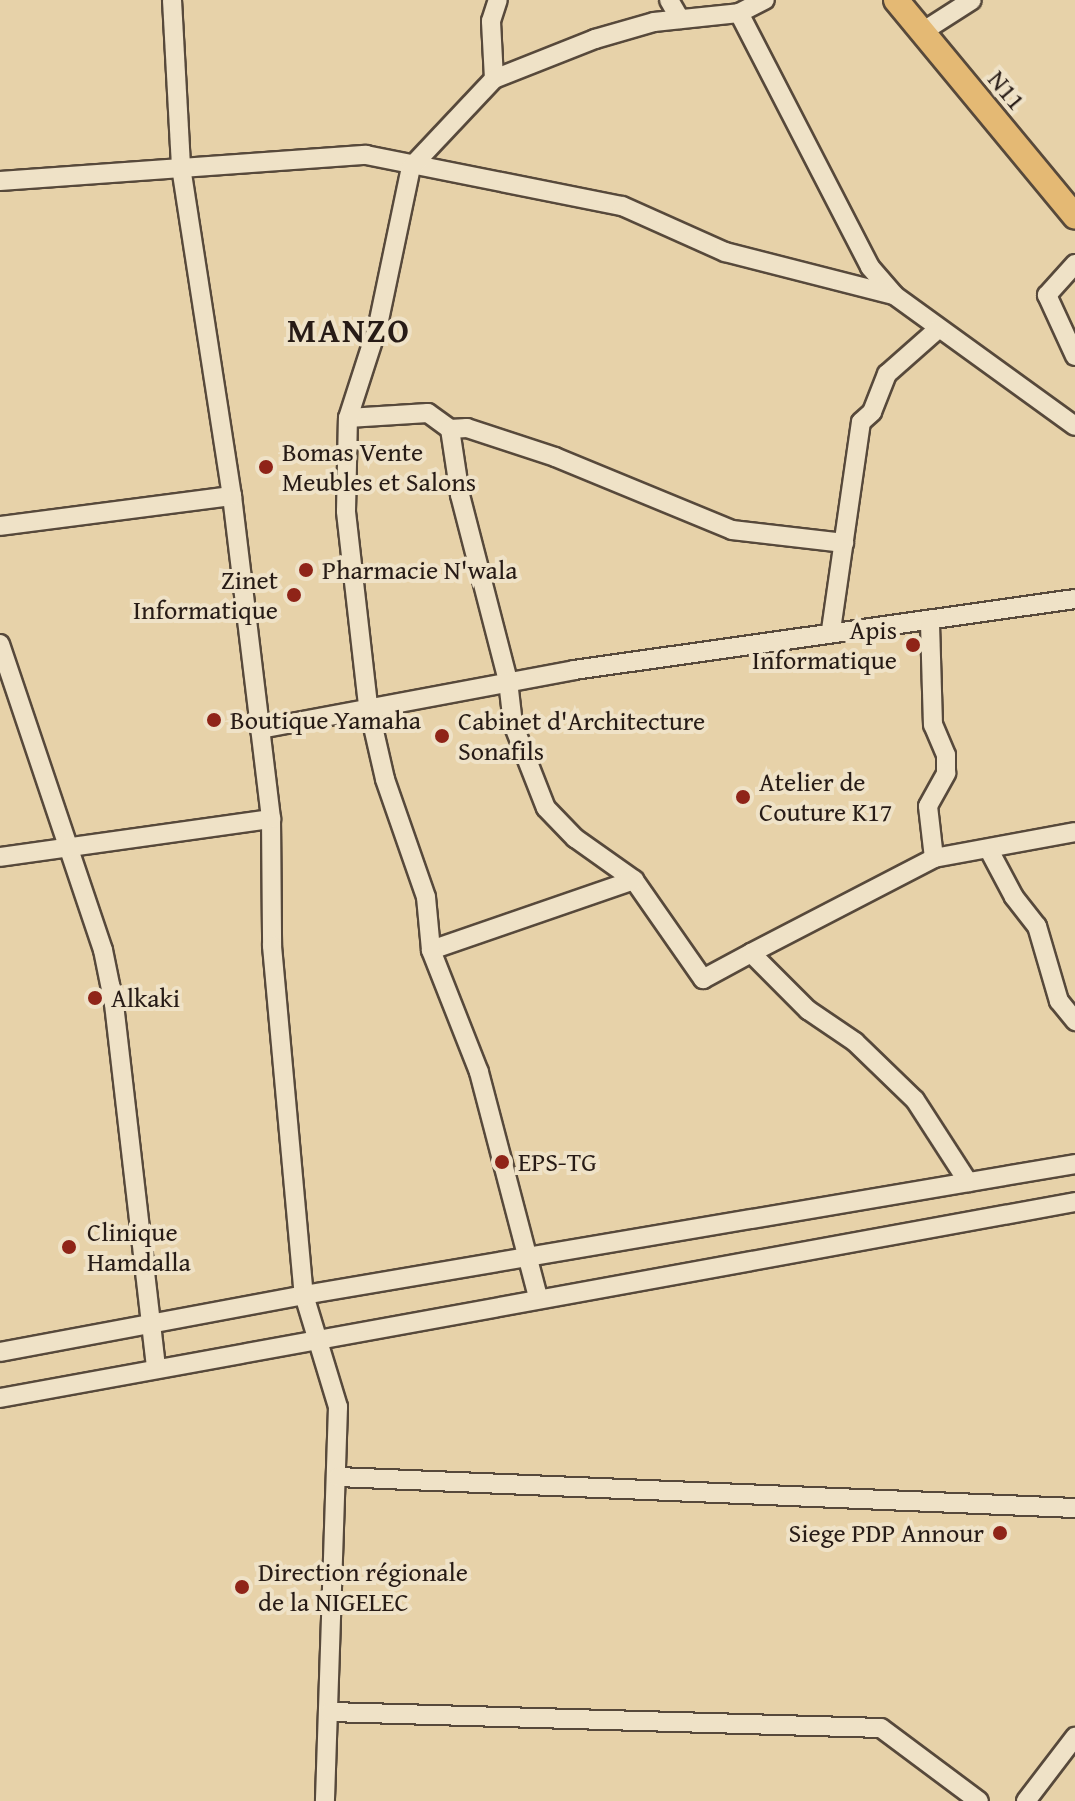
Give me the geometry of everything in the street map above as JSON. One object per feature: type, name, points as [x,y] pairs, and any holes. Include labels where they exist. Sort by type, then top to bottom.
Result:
[{"type":"main road","name":"N11","points":[[896,0],[1075,216]]},
{"type":"street","points":[[172,0],[181,167],[232,496],[271,819],[272,946],[304,1295],[315,1341],[338,1407],[325,1801]]},
{"type":"street","points":[[494,79],[491,21],[498,0]]},
{"type":"street","points":[[669,0],[680,19]]},
{"type":"street","points":[[538,1297],[479,1072],[431,950],[426,897],[385,779],[368,705],[346,511],[348,418],[378,325],[411,167],[494,79],[595,39],[680,19],[739,13],[765,0]]},
{"type":"street","points":[[922,32],[972,0]]},
{"type":"street","points":[[739,13],[870,267],[894,295],[1075,426]]},
{"type":"street","points":[[0,181],[366,155],[398,159],[411,167],[622,206],[725,252],[894,295]]},
{"type":"street","points":[[1075,264],[1047,295],[1075,356]]},
{"type":"street","points":[[831,630],[861,422],[872,412],[887,374],[938,329]]},
{"type":"street","points":[[348,418],[428,413],[450,429],[467,428],[555,457],[732,530],[844,543]]},
{"type":"street","points":[[450,429],[474,563],[508,681],[513,724],[546,808],[575,838],[634,880],[703,979],[934,858],[1075,832]]},
{"type":"street","points":[[0,526],[232,496]]},
{"type":"street","points":[[260,729],[368,705],[508,681],[831,630],[930,621],[1075,599]]},
{"type":"street","points":[[930,621],[933,725],[946,755],[946,773],[928,806],[934,858]]},
{"type":"street","points":[[0,644],[103,950],[114,1004],[156,1369]]},
{"type":"street","points":[[0,857],[69,850],[271,819]]},
{"type":"street","points":[[989,850],[1014,897],[1037,926],[1059,1001],[1075,1021]]},
{"type":"street","points":[[431,950],[634,880]]},
{"type":"street","points":[[751,953],[808,1010],[855,1042],[915,1100],[968,1182]]},
{"type":"street","points":[[0,1352],[304,1295],[527,1260],[1075,1164]]},
{"type":"street","points":[[0,1398],[538,1297],[1075,1202]]},
{"type":"street","points":[[338,1477],[1075,1508]]},
{"type":"street","points":[[330,1712],[881,1728],[979,1801]]},
{"type":"street","points":[[1026,1801],[1075,1737]]},
{"type":"place","name":"Bomas Vente Meubles et Salons","points":[[266,467]]},
{"type":"place","name":"Pharmacie N'wala","points":[[306,570]]},
{"type":"place","name":"Zinet Informatique","points":[[294,595]]},
{"type":"place","name":"Apis Informatique","points":[[913,645]]},
{"type":"place","name":"Boutique Yamaha","points":[[214,720]]},
{"type":"place","name":"Cabinet d'Architecture Sonafils","points":[[442,736]]},
{"type":"place","name":"Atelier de Couture K17","points":[[743,797]]},
{"type":"place","name":"Alkaki","points":[[95,998]]},
{"type":"place","name":"EPS-TG","points":[[502,1162]]},
{"type":"place","name":"Clinique Hamdalla","points":[[69,1247]]},
{"type":"place","name":"Siege PDP Annour","points":[[1000,1533]]},
{"type":"place","name":"Direction régionale de la NIGELEC","points":[[242,1587]]},
{"type":"district","name":"MANZO","points":[[349,330]]}]
